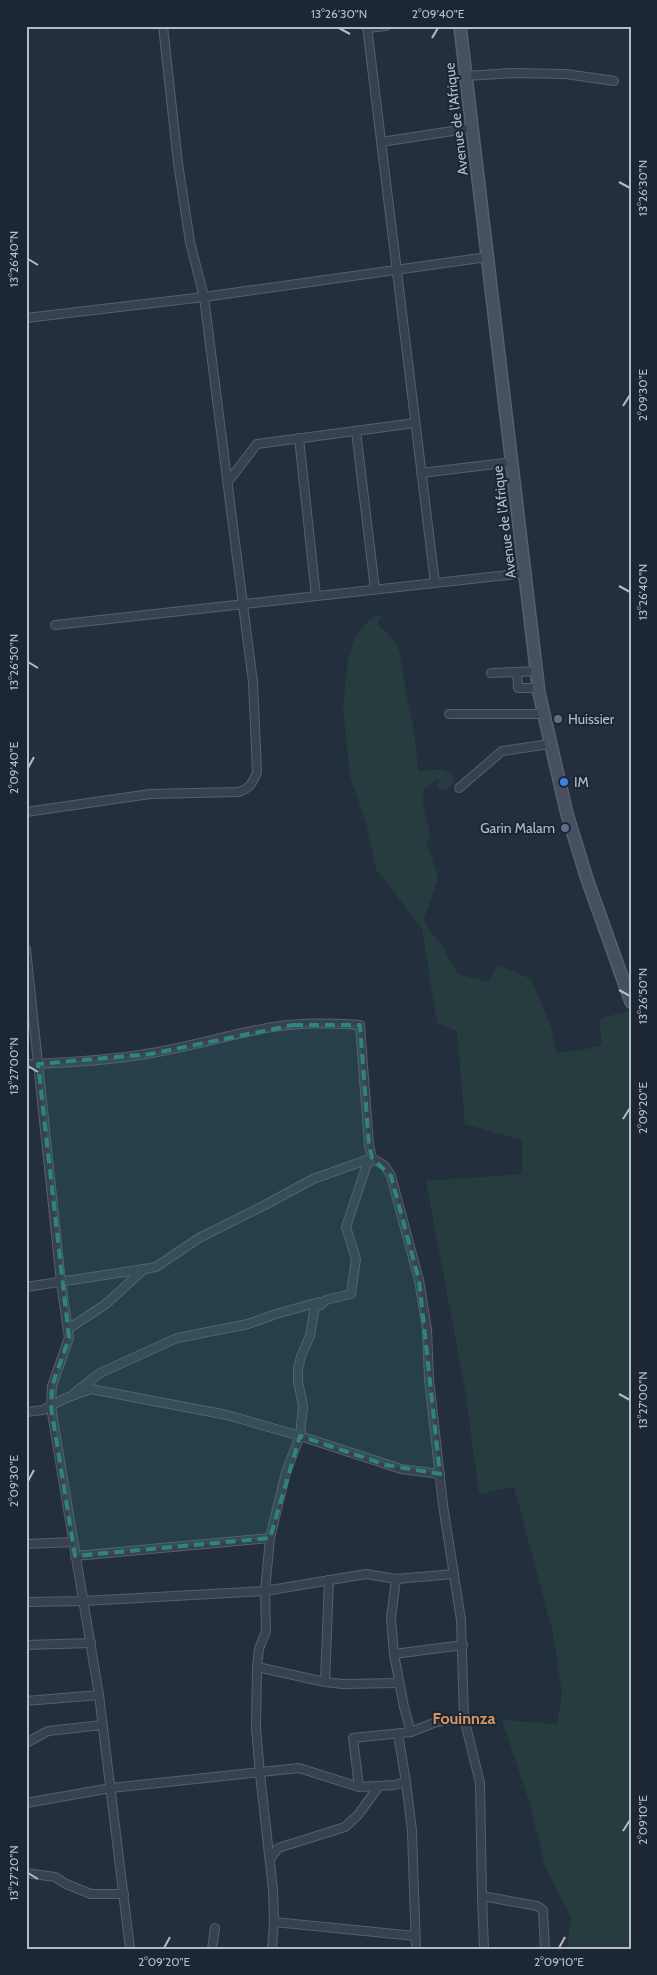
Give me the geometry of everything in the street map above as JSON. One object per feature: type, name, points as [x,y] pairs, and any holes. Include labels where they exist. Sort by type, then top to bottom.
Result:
[{"type":"main road","name":"Avenue de l'Afrique","points":[[460,26],[543,714],[560,790],[587,879],[631,1002]]},
{"type":"street","points":[[26,812],[150,794],[238,792],[246,790],[254,780],[257,764],[253,682],[204,296],[189,233],[178,163],[163,26]]},
{"type":"street","points":[[386,26],[367,27],[435,583]]},
{"type":"street","points":[[466,76],[512,73],[566,74],[614,80]]},
{"type":"street","points":[[381,142],[472,128]]},
{"type":"street","points":[[26,318],[204,296],[487,257]]},
{"type":"street","points":[[227,483],[256,444],[416,423]]},
{"type":"street","points":[[356,431],[375,589]]},
{"type":"street","points":[[299,438],[316,596]]},
{"type":"street","points":[[421,472],[512,462]]},
{"type":"street","points":[[55,625],[525,573]]},
{"type":"street","points":[[491,673],[537,671]]},
{"type":"street","points":[[517,672],[518,688],[539,688]]},
{"type":"street","points":[[449,714],[543,714]]},
{"type":"street","points":[[459,788],[502,751],[550,744]]},
{"type":"street","points":[[26,949],[61,1282],[69,1338],[52,1386],[51,1407],[99,1695],[130,1949]]},
{"type":"street","points":[[26,1064],[83,1062],[150,1054],[257,1030],[293,1025],[320,1023],[360,1025],[368,1138],[372,1158],[363,1175],[346,1228],[356,1259],[351,1294],[276,1314],[248,1324],[170,1341],[100,1373],[51,1407],[37,1412],[27,1410]]},
{"type":"street","points":[[26,1287],[156,1267],[199,1238],[265,1206],[305,1182],[372,1158]]},
{"type":"street","points":[[372,1158],[385,1166],[391,1176],[419,1280],[427,1330],[429,1379],[442,1505],[461,1620],[464,1718],[480,1783],[484,1949]]},
{"type":"street","points":[[68,1329],[106,1304],[144,1269]]},
{"type":"street","points":[[272,1949],[274,1922],[273,1890],[256,1728],[257,1667],[266,1630],[265,1590],[270,1538],[286,1472],[300,1436],[303,1406],[298,1382],[298,1369],[310,1336],[315,1306],[326,1300]]},
{"type":"street","points":[[66,1398],[91,1389],[227,1415],[300,1436],[394,1467],[440,1474]]},
{"type":"street","points":[[75,1556],[270,1538]]},
{"type":"street","points":[[26,1544],[73,1542]]},
{"type":"street","points":[[26,1602],[84,1601],[265,1590],[371,1574],[396,1579],[454,1574]]},
{"type":"street","points":[[396,1579],[391,1618],[394,1654],[411,1732]]},
{"type":"street","points":[[325,1682],[329,1580]]},
{"type":"street","points":[[26,1645],[90,1643]]},
{"type":"street","points":[[394,1654],[463,1645]]},
{"type":"street","points":[[257,1667],[325,1682],[343,1684],[400,1683]]},
{"type":"street","points":[[26,1701],[99,1695]]},
{"type":"street","points":[[358,1786],[353,1738],[411,1732],[436,1722],[464,1718]]},
{"type":"street","points":[[26,1743],[48,1731],[102,1725]]},
{"type":"street","points":[[398,1734],[412,1831],[416,1949]]},
{"type":"street","points":[[26,1803],[111,1788],[260,1774],[299,1768],[358,1786],[379,1786],[406,1782]]},
{"type":"street","points":[[270,1859],[278,1848],[344,1827],[358,1815],[379,1786]]},
{"type":"street","points":[[26,1873],[55,1877],[66,1884],[91,1894],[124,1894]]},
{"type":"street","points":[[482,1896],[537,1906],[542,1910],[545,1949]]},
{"type":"street","points":[[274,1922],[415,1936]]},
{"type":"street","points":[[212,1949],[215,1928]]},
{"type":"highlighted area","points":[[293,1025],[360,1025],[369,1145],[372,1158],[391,1176],[419,1280],[440,1474],[386,1465],[300,1436],[270,1538],[75,1556],[51,1407],[52,1386],[69,1338],[38,1064],[150,1054]]},
{"type":"green space","points":[[378,615],[381,617],[377,624],[396,642],[400,655],[414,729],[418,771],[444,769],[453,775],[454,782],[448,788],[436,788],[440,781],[437,779],[424,790],[423,803],[431,837],[426,842],[437,873],[437,882],[424,919],[432,934],[441,944],[458,974],[488,982],[498,965],[531,979],[551,1027],[557,1053],[602,1045],[599,1019],[627,1011],[631,1014],[631,1949],[567,1949],[571,1917],[545,1867],[529,1801],[502,1720],[557,1724],[562,1694],[553,1633],[514,1487],[479,1494],[465,1389],[426,1181],[522,1174],[522,1140],[465,1124],[457,1031],[437,1023],[422,929],[377,872],[367,826],[350,776],[343,706],[348,660],[355,637],[368,621]]},
{"type":"place","name":"Huissier","points":[[558,719]]},
{"type":"place","name":"IM","points":[[564,782]]},
{"type":"place","name":"Garin Malam","points":[[565,828]]},
{"type":"district","name":"Fouinnza","points":[[464,1718]]}]
